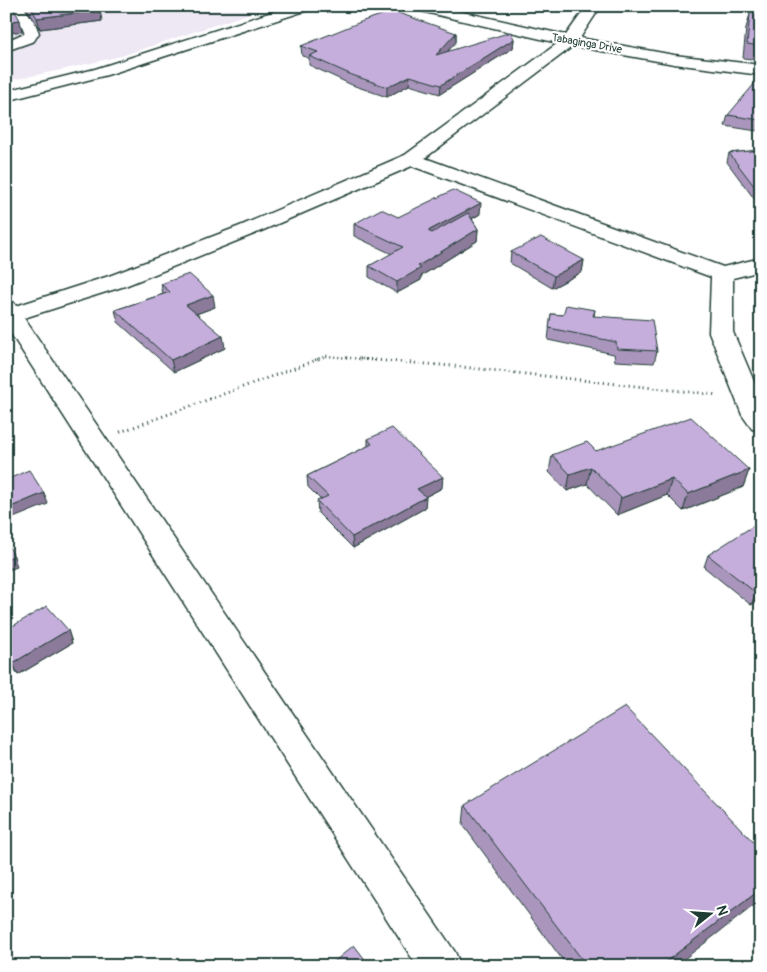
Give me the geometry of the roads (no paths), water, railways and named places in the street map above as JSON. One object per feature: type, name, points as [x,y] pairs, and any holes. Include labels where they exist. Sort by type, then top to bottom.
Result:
[{"type":"street","points":[[6,46],[29,38],[32,33],[15,6]]},
{"type":"street","points":[[6,96],[101,72],[306,6]]},
{"type":"street","name":"Tabaginga Drive","points":[[416,6],[570,41],[726,67],[761,70]]},
{"type":"street","points":[[441,966],[96,441],[8,313],[117,281],[247,230],[412,159],[570,41],[594,6]]},
{"type":"street","points":[[412,159],[722,274],[761,264]]},
{"type":"street","points":[[722,274],[721,332],[755,415],[761,423]]}]
